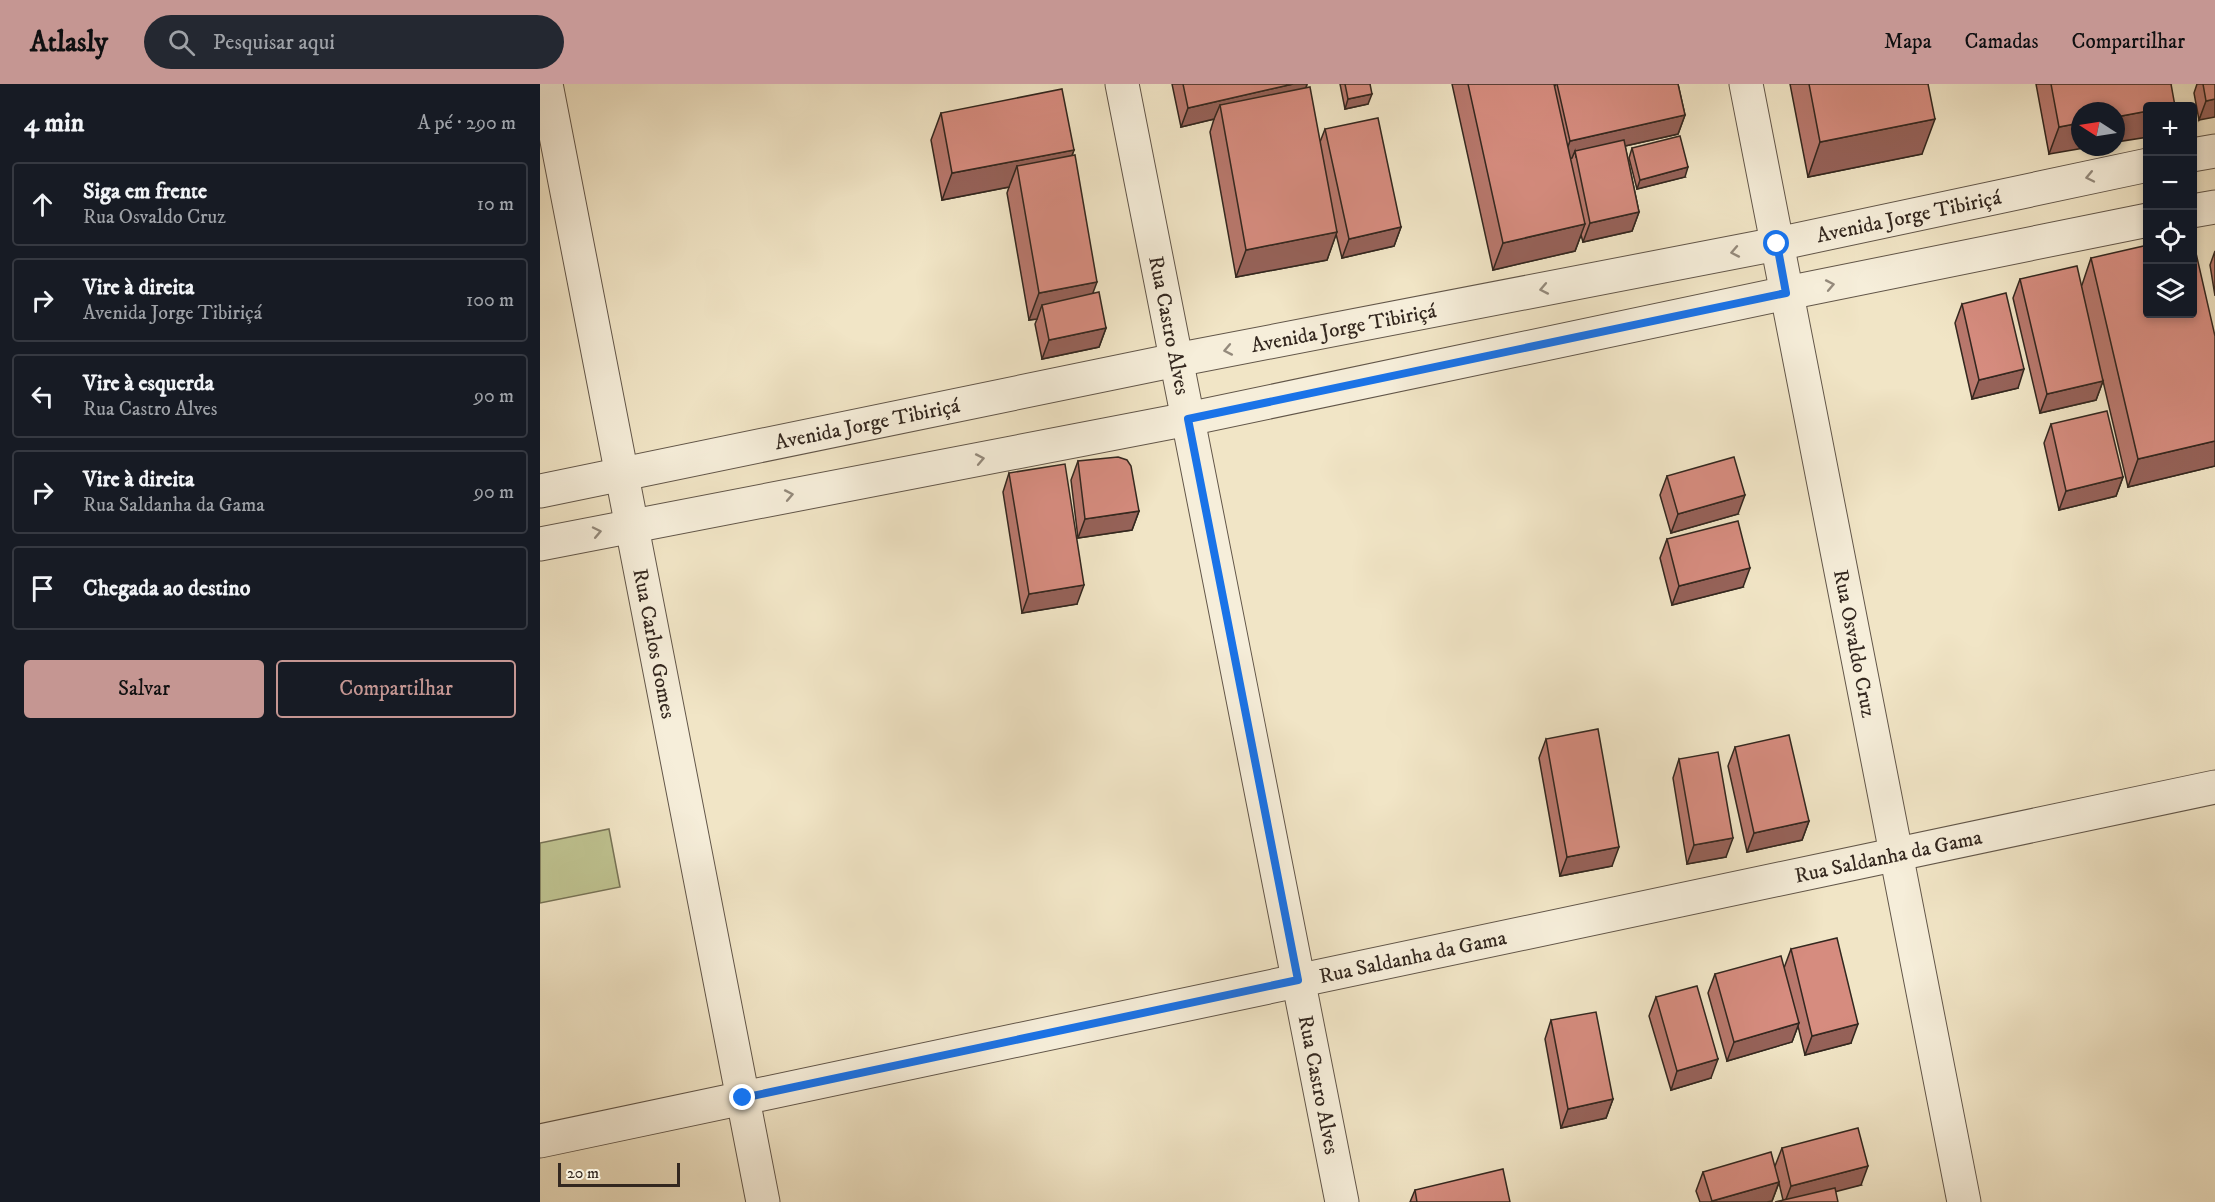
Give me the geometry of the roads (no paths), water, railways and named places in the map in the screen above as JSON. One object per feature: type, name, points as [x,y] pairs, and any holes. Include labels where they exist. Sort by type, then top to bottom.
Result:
[{"type":"street","name":"Rua Carlos Gomes","points":[[546,84],[763,1202]]},
{"type":"street","name":"Rua Castro Alves","points":[[1122,84],[1342,1202]]},
{"type":"street","name":"Rua Osvaldo Cruz","points":[[1746,84],[1964,1202]]},
{"type":"street","points":[[2197,154],[2215,151]]},
{"type":"street","name":"Avenida Jorge Tibiriçá","points":[[540,491],[1176,360],[1777,244],[2143,166]]},
{"type":"street","points":[[2197,210],[2215,207]]},
{"type":"street","points":[[540,544],[1188,419],[1786,293],[2143,221]]},
{"type":"street","name":"Rua Saldanha da Gama","points":[[540,1141],[2215,787]]}]
